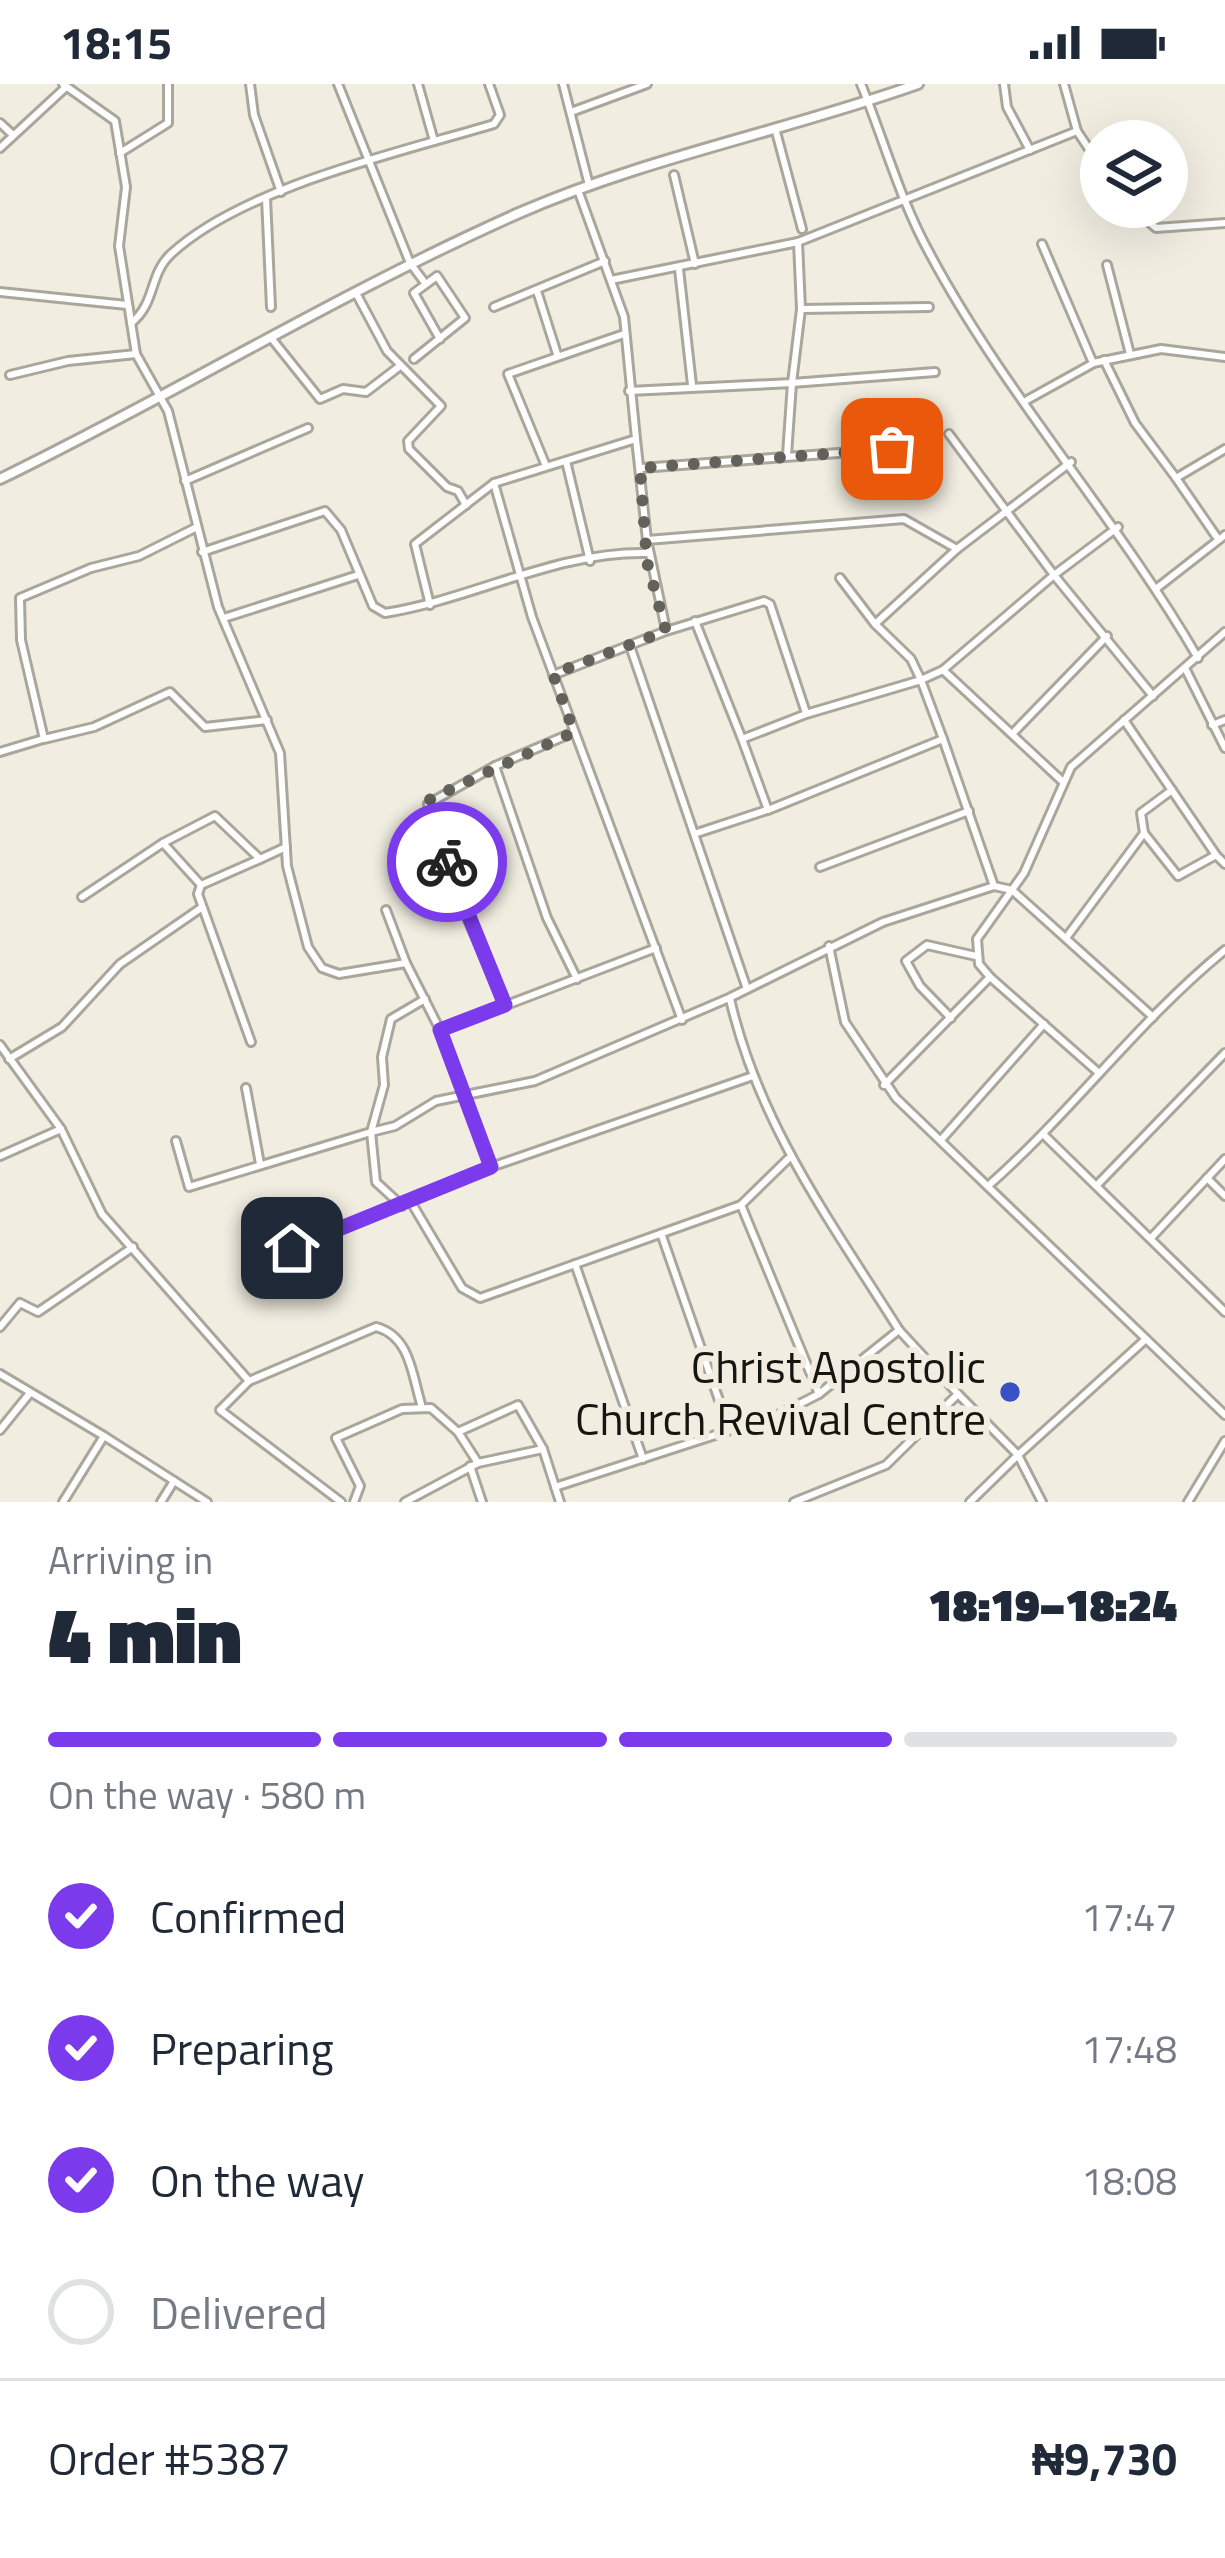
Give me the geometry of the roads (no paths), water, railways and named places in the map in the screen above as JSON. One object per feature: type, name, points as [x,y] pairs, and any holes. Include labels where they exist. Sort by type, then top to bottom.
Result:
[{"type":"main road","points":[[1,476],[158,399],[410,263],[589,185],[918,84]]},
{"type":"street","points":[[120,153],[168,123],[168,84]]},
{"type":"street","points":[[250,84],[254,115],[281,192]]},
{"type":"street","points":[[338,84],[410,263],[425,284]]},
{"type":"street","points":[[418,84],[434,141]]},
{"type":"street","points":[[131,323],[149,307],[172,254],[266,198],[494,124],[500,115],[490,84]]},
{"type":"street","points":[[562,84],[589,185]]},
{"type":"street","points":[[571,112],[646,84]]},
{"type":"street","points":[[861,84],[937,266],[1118,527],[1198,658]]},
{"type":"street","points":[[1004,84],[1007,107],[1030,150]]},
{"type":"street","points":[[1064,84],[1080,135]]},
{"type":"street","points":[[0,148],[64,85],[112,116],[125,187],[119,246],[136,354],[170,418],[202,551],[284,772],[280,799],[292,885],[316,962],[352,975],[406,963]]},
{"type":"street","points":[[0,123],[13,135]]},
{"type":"street","points":[[775,128],[802,229]]},
{"type":"street","points":[[611,280],[797,242],[1077,130]]},
{"type":"street","points":[[674,175],[695,264]]},
{"type":"street","points":[[578,190],[605,260],[625,334],[647,553],[666,631]]},
{"type":"street","points":[[266,198],[271,307]]},
{"type":"street","points":[[1188,226],[1225,223]]},
{"type":"street","points":[[787,455],[800,309],[797,242]]},
{"type":"street","points":[[1042,244],[1093,364]]},
{"type":"street","points":[[494,307],[605,260]]},
{"type":"street","points":[[1107,265],[1130,354]]},
{"type":"street","points":[[679,269],[692,385]]},
{"type":"street","points":[[414,359],[440,339],[466,315],[439,276],[415,296],[440,339]]},
{"type":"street","points":[[537,291],[557,354]]},
{"type":"street","points":[[0,292],[127,305]]},
{"type":"street","points":[[356,293],[400,366],[423,382],[441,406],[408,441],[409,449],[447,487],[458,491],[466,505]]},
{"type":"street","points":[[800,309],[929,307]]},
{"type":"street","points":[[546,466],[508,374],[625,334]]},
{"type":"street","points":[[272,339],[320,399],[343,389],[366,392],[400,366]]},
{"type":"street","points":[[1027,400],[1093,364],[1130,354],[1161,349],[1225,357]]},
{"type":"street","points":[[10,375],[68,361],[136,354]]},
{"type":"street","points":[[1104,360],[1135,423],[1222,537],[1157,588]]},
{"type":"street","points":[[628,391],[935,372]]},
{"type":"street","points":[[184,482],[308,428]]},
{"type":"street","points":[[949,434],[1054,575],[1153,696]]},
{"type":"street","points":[[430,605],[415,544],[494,483],[636,439]]},
{"type":"street","points":[[640,468],[892,449]]},
{"type":"street","points":[[1176,478],[1225,449]]},
{"type":"street","points":[[566,461],[590,561]]},
{"type":"street","points":[[875,624],[957,549],[1071,462]]},
{"type":"street","points":[[494,483],[553,674],[682,1020]]},
{"type":"street","points":[[202,551],[325,511],[341,530],[379,612],[430,605],[521,574],[647,553]]},
{"type":"street","points":[[647,540],[904,519],[957,549]]},
{"type":"street","points":[[742,740],[806,713],[944,670],[1118,527]]},
{"type":"street","points":[[44,739],[17,616],[20,598],[91,568],[139,556],[195,528]]},
{"type":"street","points":[[224,618],[359,574]]},
{"type":"street","points":[[840,578],[875,624],[911,659],[994,886]]},
{"type":"street","points":[[553,674],[760,602],[770,604],[806,713]]},
{"type":"street","points":[[695,621],[768,810]]},
{"type":"street","points":[[1099,1073],[990,977],[976,956],[977,939],[1040,845],[1062,781],[1225,632]]},
{"type":"street","points":[[1012,734],[1106,636]]},
{"type":"street","points":[[630,646],[747,989]]},
{"type":"street","points":[[944,670],[1062,781]]},
{"type":"street","points":[[1186,670],[1225,748]]},
{"type":"street","points":[[0,752],[94,727],[170,692],[205,727],[267,720]]},
{"type":"street","points":[[1124,720],[1225,864]]},
{"type":"street","points":[[1212,725],[1225,720]]},
{"type":"street","points":[[505,1005],[460,901],[428,804],[436,794],[574,732]]},
{"type":"street","points":[[697,833],[943,740]]},
{"type":"street","points":[[495,766],[552,930],[577,979]]},
{"type":"street","points":[[1172,790],[1141,813],[1144,833],[1178,877],[1216,855]]},
{"type":"street","points":[[820,867],[969,811]]},
{"type":"street","points":[[82,897],[163,843],[215,816],[260,859]]},
{"type":"street","points":[[1066,938],[1144,833]]},
{"type":"street","points":[[163,843],[201,885],[201,908],[251,1042]]},
{"type":"street","points":[[201,885],[286,847]]},
{"type":"street","points":[[176,1141],[188,1187],[370,1132],[464,1094],[535,1081],[682,1020],[829,946],[962,892],[994,886],[1012,890],[1153,1017]]},
{"type":"street","points":[[9,1059],[77,1010],[120,964],[201,908]]},
{"type":"street","points":[[386,910],[440,1030],[491,1167]]},
{"type":"street","points":[[951,1018],[920,986],[906,962],[927,945],[976,956]]},
{"type":"street","points":[[829,946],[845,1022],[884,1085],[1225,1415]]},
{"type":"street","points":[[440,1030],[656,948]]},
{"type":"street","points":[[988,1186],[1045,1136],[1153,1017],[1225,950]]},
{"type":"street","points":[[884,1085],[990,977]]},
{"type":"street","points":[[729,998],[753,1076],[788,1159],[899,1330],[1018,1455],[1042,1502]]},
{"type":"street","points":[[425,999],[393,1016],[382,1057],[384,1085],[370,1132],[376,1182],[407,1204],[472,1297],[662,1236],[741,1204],[788,1159]]},
{"type":"street","points":[[941,1140],[1044,1024]]},
{"type":"street","points":[[0,1045],[61,1129],[92,1198],[249,1381]]},
{"type":"street","points":[[1099,1184],[1225,1053]]},
{"type":"street","points":[[292,1248],[491,1167],[753,1076]]},
{"type":"street","points":[[246,1088],[260,1164]]},
{"type":"street","points":[[0,1156],[61,1129]]},
{"type":"street","points":[[1045,1136],[1225,1312]]},
{"type":"street","points":[[1151,1238],[1225,1160]]},
{"type":"street","points":[[1207,1178],[1225,1196]]},
{"type":"street","points":[[741,1204],[819,1394]]},
{"type":"street","points":[[662,1236],[729,1429]]},
{"type":"street","points":[[0,1327],[20,1303],[38,1312],[133,1247]]},
{"type":"street","points":[[575,1264],[643,1459]]},
{"type":"street","points":[[340,1502],[220,1410],[249,1381],[278,1373],[376,1327],[397,1335],[404,1345],[421,1404],[458,1432],[474,1464],[482,1502]]},
{"type":"street","points":[[555,1487],[780,1414],[819,1394],[899,1330]]},
{"type":"street","points":[[970,1502],[1146,1340]]},
{"type":"street","points":[[0,1374],[208,1502]]},
{"type":"street","points":[[0,1430],[30,1393]]},
{"type":"street","points":[[794,1502],[886,1465],[958,1394]]},
{"type":"street","points":[[354,1502],[359,1486],[336,1443],[338,1435],[421,1404]]},
{"type":"street","points":[[458,1432],[515,1404],[543,1450],[560,1502]]},
{"type":"street","points":[[63,1502],[104,1436]]},
{"type":"street","points":[[1193,1500],[1225,1441]]},
{"type":"street","points":[[405,1502],[474,1464],[543,1450]]},
{"type":"street","points":[[161,1502],[174,1481]]},
{"type":"place","name":"Christ Apostolic Church Revival Centre","points":[[1010,1392]]}]
